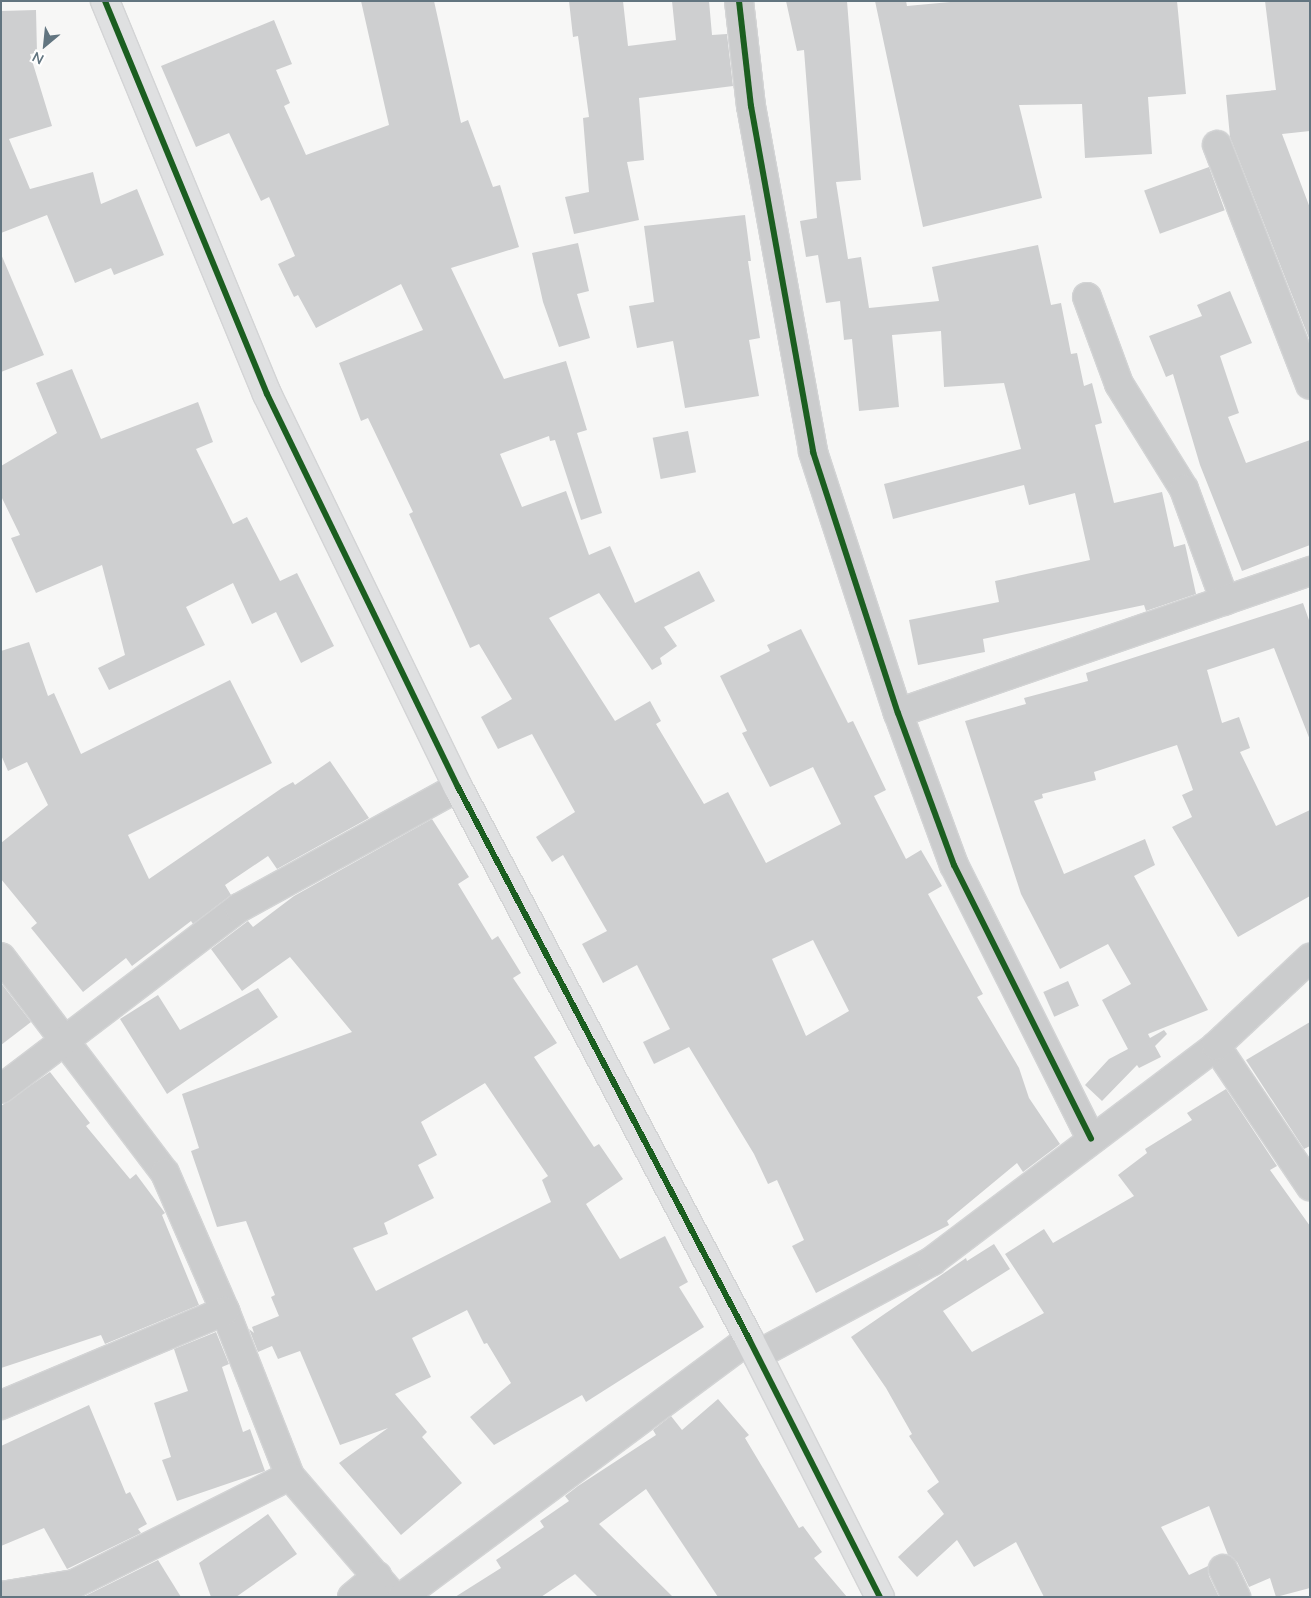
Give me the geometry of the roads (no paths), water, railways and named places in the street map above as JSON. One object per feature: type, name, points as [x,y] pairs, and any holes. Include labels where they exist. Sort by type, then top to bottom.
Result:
[{"type":"street","points":[[105,1],[267,394],[458,787],[753,1347],[880,1597]]},
{"type":"street","points":[[739,1],[751,106],[813,452],[898,713],[954,865],[1090,1139]]},
{"type":"street","points":[[1217,145],[1310,385]]},
{"type":"street","points":[[1087,297],[1119,384],[1184,489],[1225,600]]},
{"type":"street","points":[[898,713],[1310,571]]},
{"type":"street","points":[[1,1089],[65,1043],[239,908],[458,787]]},
{"type":"street","points":[[1,957],[165,1173],[226,1311],[290,1476],[394,1597]]},
{"type":"street","points":[[402,1597],[753,1347],[932,1261],[1090,1139],[1216,1046],[1310,958]]},
{"type":"street","points":[[1216,1046],[1310,1186]]},
{"type":"street","points":[[1,1405],[226,1311]]},
{"type":"street","points":[[1,1596],[74,1584],[290,1476]]},
{"type":"street","points":[[1223,1569],[1236,1597]]},
{"type":"street","points":[[352,1597],[377,1576]]}]
